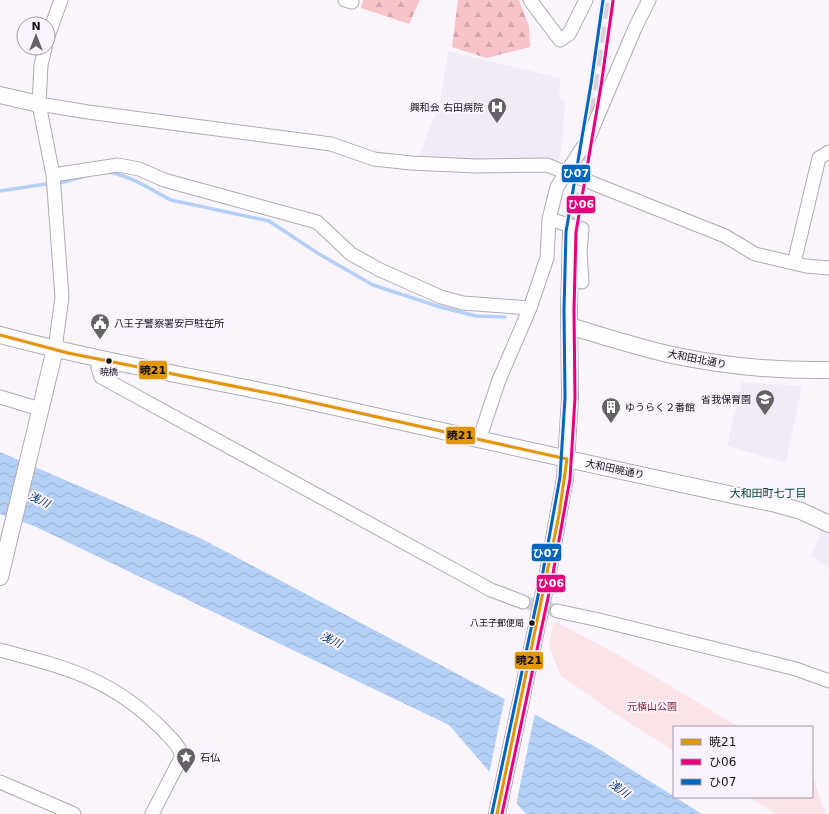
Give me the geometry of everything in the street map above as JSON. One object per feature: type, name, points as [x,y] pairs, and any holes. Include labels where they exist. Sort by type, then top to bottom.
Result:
[{"type":"street","points":[[55,16],[60,0]]},
{"type":"street","points":[[530,0],[560,40],[570,34],[586,0]]},
{"type":"street","points":[[479,440],[499,380],[530,308],[547,258],[549,219],[557,187],[588,139],[635,28],[649,0]]},
{"type":"street","points":[[0,577],[55,349],[62,297],[53,175],[39,104],[41,65],[43,56]]},
{"type":"street","points":[[0,95],[39,104],[88,112],[331,144],[374,159],[411,163],[477,166],[547,165],[725,236],[755,254],[794,263],[829,268]]},
{"type":"street","points":[[794,263],[819,158],[829,152]]},
{"type":"street","points":[[53,175],[118,165],[139,169],[164,180],[317,222],[351,254],[380,270],[441,297],[463,303],[530,308]]},
{"type":"street","points":[[549,219],[582,229],[580,252],[582,282]]},
{"type":"street","points":[[497,814],[559,515],[567,459],[570,398],[569,326],[571,232]]},
{"type":"street","name":"大和田北通り","points":[[569,326],[671,354],[746,368],[800,371],[829,370]]},
{"type":"street","name":"大和田暁通り","points":[[0,335],[99,359],[120,362],[776,504],[801,511],[829,524]]},
{"type":"street","points":[[99,359],[98,368],[101,377],[491,590],[523,602]]},
{"type":"street","points":[[0,397],[39,414]]},
{"type":"street","points":[[557,611],[796,669],[829,681]]},
{"type":"street","points":[[0,650],[57,665],[108,686],[130,702],[171,739],[180,750],[181,758],[152,814]]},
{"type":"street","points":[[0,782],[74,814]]},
{"type":"shaded area","name":"興和会 右田病院","points":[[448,51],[560,78],[559,98],[565,101],[562,147],[559,161],[549,158],[447,161],[419,157],[441,97]]},
{"type":"shaded area","name":"省我保育園","points":[[742,382],[802,386],[786,463],[727,446]]},
{"type":"shaded area","points":[[822,529],[829,532],[829,569],[811,556]]},
{"type":"green space","points":[[363,0],[420,0],[409,24],[361,8]]},
{"type":"green space","points":[[458,0],[519,0],[529,26],[530,47],[486,58],[452,47]]},
{"type":"green space","name":"元横山公園","points":[[554,621],[615,653],[737,726],[673,726],[673,750],[617,715],[560,675],[549,645]]},
{"type":"green space","points":[[813,775],[825,814],[776,814],[750,798],[813,798]]},
{"type":"water","name":"浅川","points":[[0,452],[200,538],[594,746],[673,796],[673,798],[677,798],[702,814],[526,814],[449,725],[34,526],[0,514]]},
{"type":"pier","points":[[505,697],[535,713],[516,805],[489,774]]},
{"type":"waterway","points":[[105,172],[114,173],[131,179],[171,200],[269,221],[319,254],[373,285],[440,307],[476,316],[505,317]]},
{"type":"waterway","points":[[60,183],[82,177]]},
{"type":"waterway","points":[[0,191],[46,184]]},
{"type":"tunnel","points":[[571,232],[596,85],[608,0]]},
{"type":"tunnel","points":[[523,602],[557,611]]},
{"type":"transit line","name":"ひ07","points":[[492,813],[542,577],[560,477],[565,398],[564,310],[566,232],[591,84],[603,0]]},
{"type":"transit line","name":"ひ06","points":[[502,814],[552,579],[570,479],[575,398],[574,310],[576,232],[601,86],[613,1]]},
{"type":"transit line","name":"暁21","points":[[0,335],[68,353],[283,396],[567,459],[559,515],[497,814]]},
{"type":"place","name":"興和会 右田病院","points":[[497,124]]},
{"type":"place","name":"八王子警察署安戸駐在所","points":[[100,340]]},
{"type":"place","name":"暁橋","points":[[109,361]]},
{"type":"place","name":"省我保育園","points":[[765,416]]},
{"type":"place","name":"ゆうらく２番館","points":[[611,424]]},
{"type":"place","name":"八王子郵便局","points":[[532,623]]},
{"type":"place","name":"石仏","points":[[186,774]]},
{"type":"district","name":"大和田町七丁目","points":[[768,493]]}]
